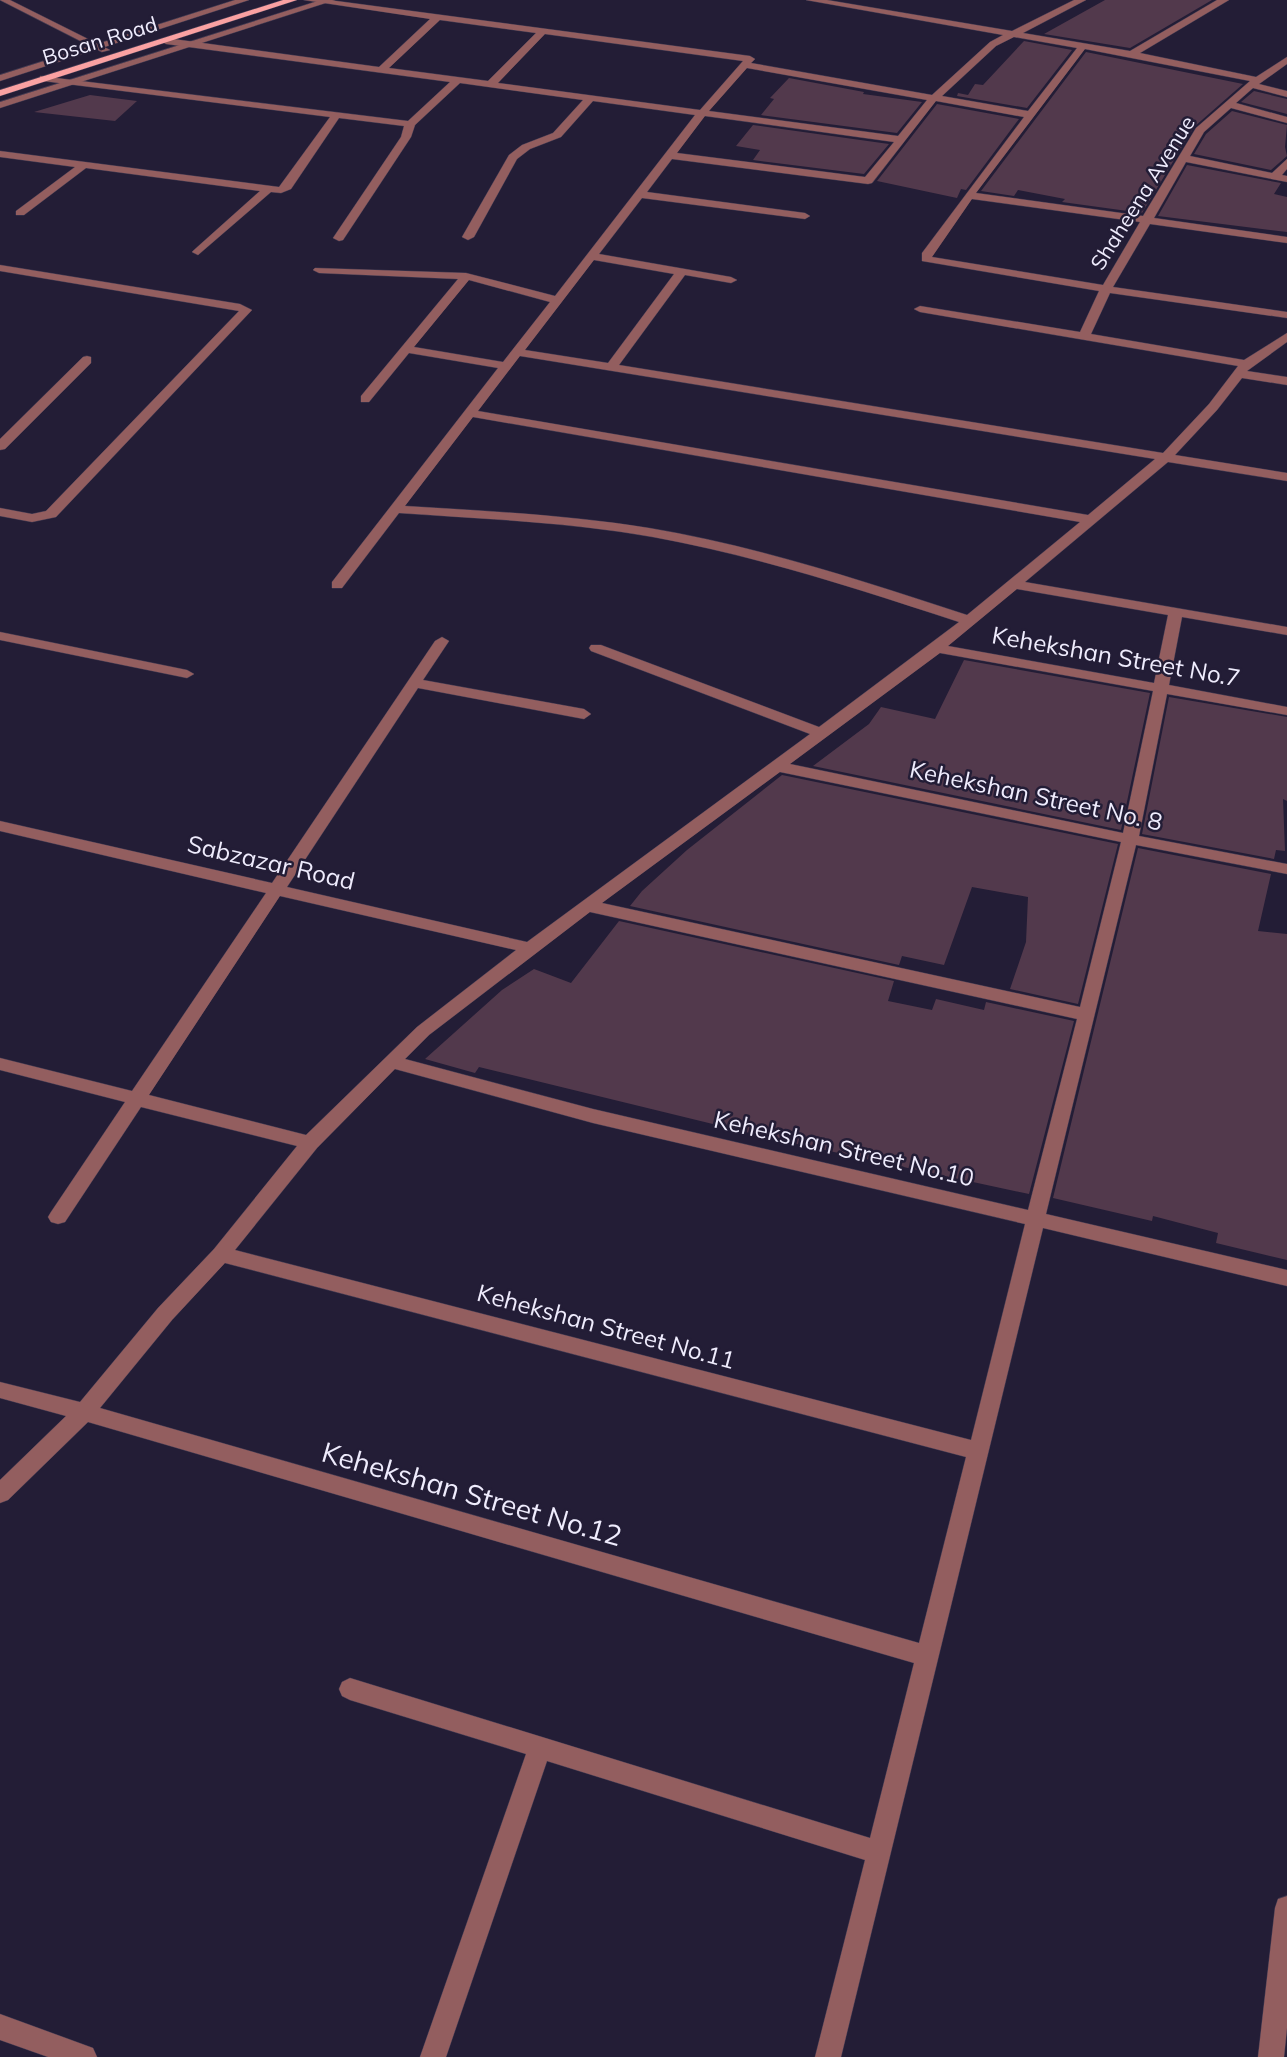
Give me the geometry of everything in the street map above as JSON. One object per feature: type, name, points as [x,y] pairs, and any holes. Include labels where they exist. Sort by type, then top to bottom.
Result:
[{"type":"main road","name":"Bosan Road","points":[[0,84],[101,48],[266,0]]},
{"type":"main road","name":"Bosan Road","points":[[0,93],[292,0]]},
{"type":"street","points":[[4,0],[101,48]]},
{"type":"street","points":[[0,78],[101,48],[244,0]]},
{"type":"street","points":[[309,0],[749,57],[669,155],[337,585]]},
{"type":"street","points":[[811,0],[1131,54],[1254,82],[1287,94]]},
{"type":"street","points":[[1063,0],[1079,1]]},
{"type":"street","points":[[1131,54],[1224,0]]},
{"type":"street","points":[[0,105],[327,1]]},
{"type":"street","points":[[669,155],[868,181],[934,98],[993,44],[1079,1]]},
{"type":"street","points":[[382,69],[438,17]]},
{"type":"street","points":[[491,84],[543,31]]},
{"type":"street","points":[[166,41],[903,140]]},
{"type":"street","points":[[1083,46],[969,195],[926,259],[1287,315]]},
{"type":"street","name":"Shaheena Avenue","points":[[1084,336],[1106,289],[1200,130],[1254,82],[1285,63]]},
{"type":"street","points":[[744,65],[1032,115]]},
{"type":"street","points":[[43,78],[335,117],[410,124]]},
{"type":"street","points":[[339,237],[406,137],[410,124],[459,79]]},
{"type":"street","points":[[468,237],[513,157],[526,146],[544,142],[557,135],[591,97]]},
{"type":"street","points":[[1227,104],[1287,120]]},
{"type":"street","points":[[0,154],[281,190],[287,187],[335,117]]},
{"type":"street","points":[[1183,158],[1281,178],[1287,162]]},
{"type":"street","points":[[20,213],[84,165]]},
{"type":"street","points":[[198,252],[268,189]]},
{"type":"street","points":[[640,194],[805,216]]},
{"type":"street","points":[[969,195],[1287,240]]},
{"type":"street","points":[[592,256],[731,279]]},
{"type":"street","points":[[0,268],[246,310],[51,514],[43,518],[32,518],[0,512]]},
{"type":"street","points":[[319,270],[431,272],[466,276],[557,300]]},
{"type":"street","points":[[611,367],[682,271]]},
{"type":"street","points":[[365,399],[466,276]]},
{"type":"street","points":[[920,309],[1084,336],[1243,369],[1287,381]]},
{"type":"street","points":[[0,1494],[84,1412],[165,1314],[220,1254],[310,1143],[423,1031],[530,948],[937,648],[1165,458],[1213,407],[1243,369],[1287,337]]},
{"type":"street","points":[[406,349],[507,366]]},
{"type":"street","points":[[517,352],[1287,477]]},
{"type":"street","points":[[0,446],[87,360]]},
{"type":"street","points":[[470,413],[1091,520]]},
{"type":"street","points":[[396,509],[543,519],[687,540],[824,574],[970,621]]},
{"type":"street","points":[[1014,584],[1287,631]]},
{"type":"street","points":[[828,2057],[1038,1219],[1130,839],[1176,612]]},
{"type":"street","points":[[0,636],[187,674]]},
{"type":"street","points":[[58,1217],[442,641]]},
{"type":"street","points":[[596,648],[820,733]]},
{"type":"street","name":"Kehekshan Street No.7","points":[[937,648],[1287,711]]},
{"type":"street","points":[[414,683],[584,714]]},
{"type":"street","name":"Kehekshan Street No. 8","points":[[776,766],[1287,869]]},
{"type":"street","name":"Sabzazar Road","points":[[0,826],[530,948]]},
{"type":"street","points":[[589,906],[1087,1015]]},
{"type":"street","name":"Kehekshan Street No.10","points":[[390,1062],[593,1116],[1287,1278]]},
{"type":"street","points":[[0,1064],[310,1143]]},
{"type":"street","name":"Kehekshan Street No.11","points":[[220,1254],[979,1451]]},
{"type":"street","name":"Kehekshan Street No.12","points":[[0,1390],[927,1656]]},
{"type":"street","points":[[350,1689],[878,1852]]},
{"type":"street","points":[[433,2057],[540,1747]]},
{"type":"street","points":[[1271,2057],[1287,1908]]},
{"type":"street","points":[[0,2027],[84,2057]]},
{"type":"building","points":[[1105,0],[1212,0],[1130,48],[1044,34]]},
{"type":"building","points":[[1024,41],[1072,50],[1027,108],[957,96],[958,93],[968,95],[975,84],[983,85]]},
{"type":"building","points":[[1086,52],[1243,84],[1194,127],[1142,213],[1062,202],[1065,199],[1018,190],[1014,196],[981,191]]},
{"type":"building","points":[[789,78],[864,92],[863,94],[922,102],[897,133],[761,115],[774,99],[770,98]]},
{"type":"building","points":[[1254,91],[1287,99],[1287,114],[1241,102]]},
{"type":"building","points":[[90,95],[137,101],[115,121],[34,112]]},
{"type":"building","points":[[937,104],[1019,119],[966,190],[961,189],[957,198],[877,181]]},
{"type":"building","points":[[1232,111],[1287,125],[1287,156],[1271,170],[1194,154],[1206,134]]},
{"type":"building","points":[[753,125],[889,144],[864,174],[753,160],[760,150],[736,146]]},
{"type":"building","points":[[1187,165],[1281,183],[1274,194],[1287,197],[1287,232],[1158,216]]},
{"type":"building","points":[[964,660],[1150,693],[1121,830],[813,766],[869,724],[881,707],[935,719]]},
{"type":"building","points":[[1169,697],[1287,717],[1287,801],[1283,799],[1285,851],[1276,850],[1274,859],[1142,834]]},
{"type":"building","points":[[782,775],[1118,844],[1078,1004],[1010,989],[1026,942],[1028,897],[972,887],[944,965],[902,956],[899,965],[630,906],[642,891],[687,850]]},
{"type":"building","points":[[1138,848],[1271,874],[1258,931],[1287,934],[1287,1260],[1216,1243],[1218,1233],[1153,1216],[1152,1221],[1053,1198]]},
{"type":"building","points":[[619,921],[894,981],[888,1001],[932,1010],[936,999],[984,1010],[986,1002],[1074,1021],[1029,1194],[783,1141],[479,1067],[475,1073],[425,1059],[502,990],[534,969],[571,983]]}]
